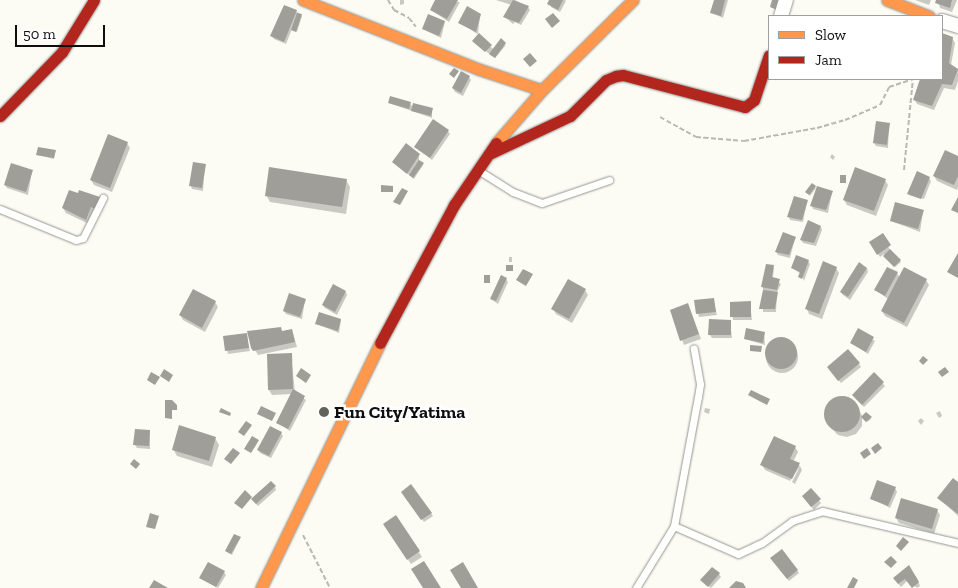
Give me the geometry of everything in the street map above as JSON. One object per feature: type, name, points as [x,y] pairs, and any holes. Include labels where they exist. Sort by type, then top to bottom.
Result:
[{"type":"street","points":[[0,116],[62,52],[94,0]]},
{"type":"street","points":[[303,0],[423,48],[542,90]]},
{"type":"street","points":[[261,588],[410,285],[478,169],[491,153],[497,141],[542,90],[633,0]]},
{"type":"street","points":[[781,15],[786,0]]},
{"type":"street","points":[[887,0],[926,15]]},
{"type":"street","points":[[943,21],[958,26]]},
{"type":"street","points":[[491,153],[555,125],[570,116],[606,80],[616,76],[623,75],[736,107],[745,107],[754,100],[768,58]]},
{"type":"lane","points":[[478,169],[514,192],[542,203],[609,180]]},
{"type":"lane","points":[[0,209],[76,240],[83,238],[103,198]]},
{"type":"lane","points":[[636,588],[674,526],[699,390],[694,350]]},
{"type":"lane","points":[[674,526],[738,554],[762,543],[792,521],[822,511],[958,543]]},
{"type":"path","points":[[388,0],[394,10],[409,18],[415,26],[423,48]]},
{"type":"path","points":[[660,117],[696,137],[744,141],[817,128],[845,120],[880,105],[889,88],[910,80]]},
{"type":"path","points":[[904,170],[913,80]]},
{"type":"path","points":[[295,520],[330,588]]},
{"type":"building","points":[[435,0],[458,0],[447,19],[430,10]]},
{"type":"building","points":[[513,0],[529,6],[519,23],[503,17]]},
{"type":"building","points":[[549,0],[563,0],[558,10],[547,4]]},
{"type":"building","points":[[714,0],[725,0],[721,16],[710,13]]},
{"type":"building","points":[[772,0],[781,0],[777,10],[770,7]]},
{"type":"building","points":[[936,0],[952,0],[950,8],[935,3]]},
{"type":"building","points":[[284,5],[297,10],[284,42],[270,36]]},
{"type":"building","points":[[467,6],[481,14],[476,32],[458,23]]},
{"type":"building","points":[[297,13],[302,14],[296,32],[291,30]]},
{"type":"building","points":[[553,13],[560,21],[552,28],[545,19]]},
{"type":"building","points":[[428,14],[445,21],[439,36],[422,29]]},
{"type":"building","points":[[479,33],[492,45],[485,52],[472,41]]},
{"type":"building","points":[[943,33],[953,37],[949,63],[958,69],[952,85],[942,84],[932,106],[913,100],[920,80],[943,80]]},
{"type":"building","points":[[501,38],[506,43],[495,58],[489,54]]},
{"type":"building","points":[[530,53],[537,61],[530,67],[523,59]]},
{"type":"building","points":[[454,68],[459,71],[454,78],[449,74]]},
{"type":"building","points":[[461,71],[470,76],[461,93],[452,88]]},
{"type":"building","points":[[390,96],[411,102],[409,109],[388,103]]},
{"type":"building","points":[[413,103],[433,108],[431,116],[411,111]]},
{"type":"building","points":[[433,119],[449,130],[430,158],[414,147]]},
{"type":"building","points":[[876,121],[890,123],[887,145],[873,143]]},
{"type":"building","points":[[108,134],[128,142],[110,188],[90,180]]},
{"type":"building","points":[[406,143],[420,154],[407,174],[392,162]]},
{"type":"building","points":[[38,147],[56,150],[54,158],[36,155]]},
{"type":"building","points":[[945,150],[958,156],[958,176],[954,185],[933,176]]},
{"type":"building","points":[[419,160],[424,163],[413,178],[409,175]]},
{"type":"building","points":[[193,162],[206,164],[202,188],[189,186]]},
{"type":"building","points":[[11,163],[33,170],[26,192],[4,185]]},
{"type":"building","points":[[269,167],[347,179],[342,207],[265,196]]},
{"type":"building","points":[[855,167],[886,179],[874,211],[843,200]]},
{"type":"building","points":[[917,171],[930,177],[921,199],[907,194]]},
{"type":"building","points":[[840,175],[846,175],[846,183],[840,183]]},
{"type":"building","points":[[812,183],[816,186],[809,195],[805,192]]},
{"type":"building","points":[[381,185],[393,186],[393,192],[381,192]]},
{"type":"building","points":[[817,186],[833,191],[826,210],[810,206]]},
{"type":"building","points":[[402,188],[408,191],[400,205],[393,202]]},
{"type":"building","points":[[69,190],[78,193],[79,190],[100,197],[95,209],[91,207],[86,220],[62,208]]},
{"type":"building","points":[[794,196],[808,200],[802,220],[787,217]]},
{"type":"building","points":[[958,197],[958,213],[951,210]]},
{"type":"building","points":[[895,202],[924,210],[918,229],[890,221]]},
{"type":"building","points":[[808,220],[821,226],[814,243],[800,240]]},
{"type":"building","points":[[783,232],[796,237],[789,255],[775,252]]},
{"type":"building","points":[[883,233],[891,245],[877,255],[869,242]]},
{"type":"building","points":[[890,249],[901,260],[894,267],[883,256]]},
{"type":"building","points":[[958,253],[958,278],[947,272]]},
{"type":"building","points":[[796,255],[809,260],[802,279],[798,277],[800,272],[791,268]]},
{"type":"building","points":[[823,261],[837,267],[819,314],[805,309]]},
{"type":"building","points":[[859,262],[867,268],[848,297],[840,292]]},
{"type":"building","points":[[766,264],[774,265],[772,277],[780,279],[777,290],[761,287]]},
{"type":"building","points":[[506,265],[513,265],[513,271],[506,271]]},
{"type":"building","points":[[887,267],[898,272],[885,296],[874,290]]},
{"type":"building","points":[[904,267],[927,279],[904,323],[881,311]]},
{"type":"building","points":[[523,269],[533,274],[526,286],[516,280]]},
{"type":"building","points":[[484,275],[490,275],[490,283],[484,283]]},
{"type":"building","points":[[501,275],[507,278],[496,301],[490,299]]},
{"type":"building","points":[[568,279],[586,289],[569,319],[551,309]]},
{"type":"building","points":[[333,284],[346,291],[335,312],[322,305]]},
{"type":"building","points":[[193,289],[216,301],[202,328],[179,315]]},
{"type":"building","points":[[763,290],[778,292],[775,309],[759,309]]},
{"type":"building","points":[[289,293],[306,299],[300,317],[283,311]]},
{"type":"building","points":[[714,298],[716,312],[696,314],[694,300]]},
{"type":"building","points":[[751,301],[751,317],[730,317],[730,302]]},
{"type":"building","points":[[688,303],[699,334],[680,341],[670,310]]},
{"type":"building","points":[[319,312],[341,319],[338,331],[315,324]]},
{"type":"building","points":[[709,319],[731,320],[731,335],[708,335]]},
{"type":"building","points":[[281,327],[282,331],[292,329],[295,342],[253,351],[247,331]]},
{"type":"building","points":[[746,328],[765,332],[763,343],[744,339]]},
{"type":"building","points":[[858,328],[874,337],[866,352],[850,343]]},
{"type":"building","points":[[247,333],[249,348],[225,351],[223,336]]},
{"type":"building","points":[[781,337],[793,341],[797,353],[793,365],[781,369],[769,365],[765,353],[769,341]]},
{"type":"building","points":[[750,345],[762,346],[761,352],[750,351]]},
{"type":"building","points":[[848,349],[860,363],[838,381],[827,367]]},
{"type":"building","points":[[292,353],[293,389],[268,390],[267,354]]},
{"type":"building","points":[[923,356],[928,360],[923,365],[919,361]]},
{"type":"building","points":[[945,367],[949,372],[942,377],[938,372]]},
{"type":"building","points":[[301,368],[311,375],[306,383],[296,376]]},
{"type":"building","points":[[164,369],[173,375],[169,382],[160,376]]},
{"type":"building","points":[[151,372],[160,377],[155,385],[147,380]]},
{"type":"building","points":[[874,372],[884,382],[862,405],[852,395]]},
{"type":"building","points":[[293,389],[305,396],[288,429],[276,423]]},
{"type":"building","points":[[751,390],[770,399],[767,405],[748,395]]},
{"type":"building","points":[[842,396],[855,401],[860,414],[855,427],[842,432],[829,427],[824,414],[829,401]]},
{"type":"building","points":[[165,400],[172,400],[177,405],[177,410],[172,410],[172,419],[165,418]]},
{"type":"building","points":[[261,406],[276,413],[272,421],[257,414]]},
{"type":"building","points":[[221,408],[231,413],[230,416],[219,412]]},
{"type":"building","points":[[866,412],[872,417],[866,422],[861,417]]},
{"type":"building","points":[[246,421],[252,425],[244,436],[238,432]]},
{"type":"building","points":[[179,425],[216,437],[209,461],[172,450]]},
{"type":"building","points":[[270,426],[282,432],[269,456],[257,450]]},
{"type":"building","points":[[135,429],[150,430],[149,446],[133,445]]},
{"type":"building","points":[[252,436],[259,440],[251,453],[244,449]]},
{"type":"building","points":[[774,436],[796,446],[790,459],[800,463],[792,479],[760,465]]},
{"type":"building","points":[[878,443],[882,448],[875,454],[871,448]]},
{"type":"building","points":[[233,448],[240,453],[231,464],[224,459]]},
{"type":"building","points":[[867,448],[871,454],[864,459],[860,453]]},
{"type":"building","points":[[134,459],[140,464],[136,469],[130,464]]},
{"type":"building","points":[[953,478],[958,482],[958,514],[937,498]]},
{"type":"building","points":[[877,480],[896,487],[888,506],[870,499]]},
{"type":"building","points":[[271,481],[276,486],[256,504],[251,499]]},
{"type":"building","points":[[411,484],[432,513],[421,520],[401,492]]},
{"type":"building","points":[[811,488],[821,499],[811,507],[802,496]]},
{"type":"building","points":[[245,490],[252,497],[242,509],[234,503]]},
{"type":"building","points":[[901,498],[938,509],[932,529],[895,518]]},
{"type":"building","points":[[150,513],[159,516],[155,529],[146,527]]},
{"type":"building","points":[[396,515],[420,551],[407,560],[383,524]]},
{"type":"building","points":[[234,534],[241,537],[231,554],[225,551]]},
{"type":"building","points":[[903,537],[909,542],[901,551],[896,546]]},
{"type":"building","points":[[782,549],[798,570],[787,579],[770,558]]},
{"type":"building","points":[[891,556],[897,562],[891,568],[884,562]]},
{"type":"building","points":[[424,561],[441,588],[423,588],[411,569]]},
{"type":"building","points":[[208,562],[225,571],[216,587],[199,578]]},
{"type":"building","points":[[463,562],[478,588],[461,588],[450,570]]},
{"type":"building","points":[[909,565],[919,582],[912,588],[905,579],[898,584],[893,578]]},
{"type":"building","points":[[712,567],[720,573],[708,587],[700,580]]},
{"type":"building","points":[[853,577],[858,580],[854,588],[847,588]]},
{"type":"building","points":[[154,580],[168,588],[149,588]]},
{"type":"building","points":[[736,581],[743,583],[746,588],[729,588]]},
{"type":"traffic: slow","points":[[303,0],[478,69],[542,90]]},
{"type":"traffic: slow","points":[[496,143],[542,90],[633,0]]},
{"type":"traffic: slow","points":[[887,0],[926,15]]},
{"type":"traffic: slow","points":[[261,588],[380,343]]},
{"type":"traffic: jam","points":[[0,116],[62,52],[94,0]]},
{"type":"traffic: jam","points":[[491,153],[570,116],[606,80],[616,76],[623,75],[745,107],[754,100],[768,58]]},
{"type":"traffic: jam","points":[[380,343],[454,205],[496,143]]},
{"type":"place","name":"Fun City/Yatima","points":[[324,412]]}]
